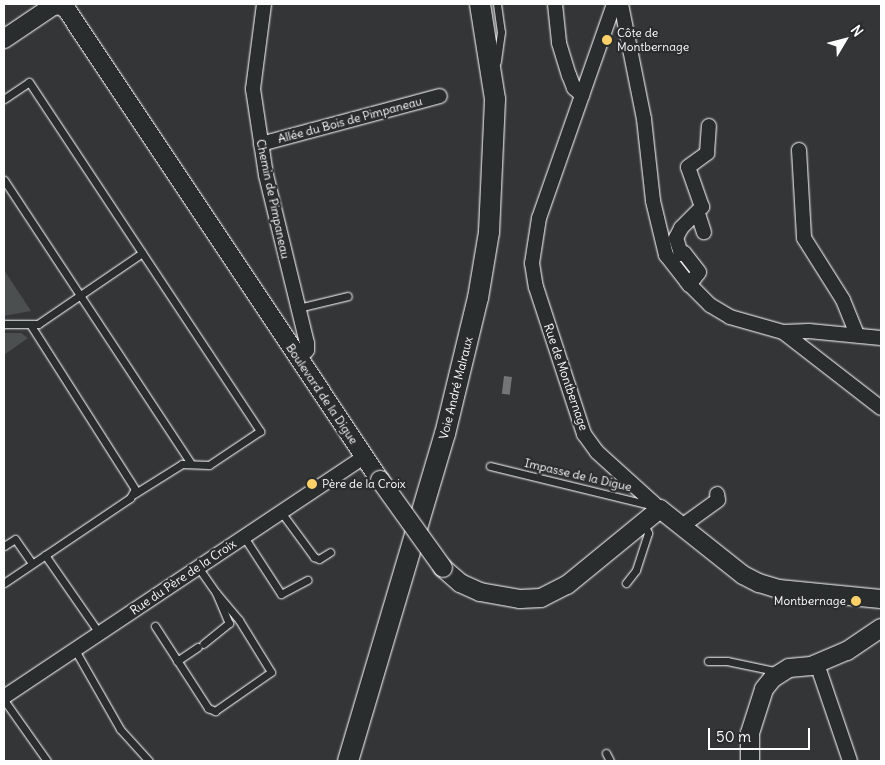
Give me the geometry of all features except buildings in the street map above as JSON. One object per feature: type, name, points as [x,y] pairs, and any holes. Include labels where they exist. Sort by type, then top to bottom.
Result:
[{"type":"main road","name":"Voie André Malraux","points":[[336,761],[437,424],[465,297],[478,219],[482,144],[478,52],[468,4]]},
{"type":"main road","name":"Voie André Malraux","points":[[348,761],[445,434],[470,332],[489,232],[495,99],[480,4]]},
{"type":"street","name":"Chemin de Pimpaneau","points":[[264,4],[253,89],[261,144],[307,347],[298,360]]},
{"type":"street","points":[[555,4],[559,43],[568,75],[574,88],[582,96]]},
{"type":"street","name":"Rue de Montbernage","points":[[614,4],[539,218],[532,263],[536,287],[584,434],[597,452],[660,509],[743,575],[759,583],[779,589],[881,599]]},
{"type":"street","points":[[620,4],[641,103],[653,202],[666,254],[689,285],[710,305],[730,318],[783,332],[857,335],[881,338]]},
{"type":"street","name":"Boulevard de la Digue","points":[[4,39],[53,6],[61,5],[75,19],[298,360],[364,457],[443,568],[460,583],[480,592],[520,599],[541,598],[567,585],[660,509]]},
{"type":"street","name":"Allée du Bois de Pimpaneau","points":[[261,144],[440,96]]},
{"type":"street","points":[[704,232],[699,217],[703,208],[688,167],[706,153],[709,126]]},
{"type":"street","points":[[800,150],[804,238],[847,307],[857,335]]},
{"type":"street","points":[[689,285],[699,272],[684,253],[680,254],[676,238],[681,228],[703,208]]},
{"type":"street","points":[[783,332],[881,408]]},
{"type":"street","name":"Rue du Père de la Croix","points":[[4,699],[243,536],[364,457]]},
{"type":"street","points":[[682,526],[721,497]]},
{"type":"street","points":[[745,760],[750,733],[764,689],[780,672],[816,664],[860,644],[881,628]]},
{"type":"street","points":[[816,664],[850,761]]},
{"type":"lane","points":[[495,99],[502,32],[497,4]]},
{"type":"lane","points":[[4,99],[29,82],[260,431],[209,464],[196,465],[190,462],[4,180]]},
{"type":"lane","points":[[4,324],[31,326],[142,253]]},
{"type":"lane","points":[[298,308],[348,296]]},
{"type":"lane","points":[[31,326],[132,479],[134,494]]},
{"type":"lane","points":[[4,583],[134,494],[190,462]]},
{"type":"lane","name":"Impasse de la Digue","points":[[490,466],[635,499],[660,509]]},
{"type":"lane","points":[[281,512],[314,557],[319,558],[330,552]]},
{"type":"lane","points":[[626,583],[636,570],[648,533],[643,522]]},
{"type":"lane","points":[[243,536],[281,594],[307,580]]},
{"type":"lane","points":[[4,546],[16,539],[32,563]]},
{"type":"lane","points":[[46,555],[99,633]]},
{"type":"lane","points":[[155,626],[211,711],[271,672],[236,615],[216,593],[198,567]]},
{"type":"lane","points":[[177,661],[229,623],[216,593]]},
{"type":"lane","points":[[75,650],[120,729],[149,761]]},
{"type":"lane","points":[[708,661],[727,661],[780,672]]},
{"type":"lane","points":[[4,699],[47,761]]},
{"type":"lane","points":[[606,753],[610,761]]},
{"type":"shaded area","points":[[4,270],[31,311],[4,316]]},
{"type":"shaded area","points":[[4,333],[21,333],[28,338],[4,355]]},
{"type":"shaded area","points":[[504,376],[512,377],[510,395],[502,394]]},
{"type":"place","name":"Côte de Montbernage","points":[[607,40]]},
{"type":"place","name":"Père de la Croix","points":[[312,484]]},
{"type":"place","name":"Montbernage","points":[[856,601]]}]
